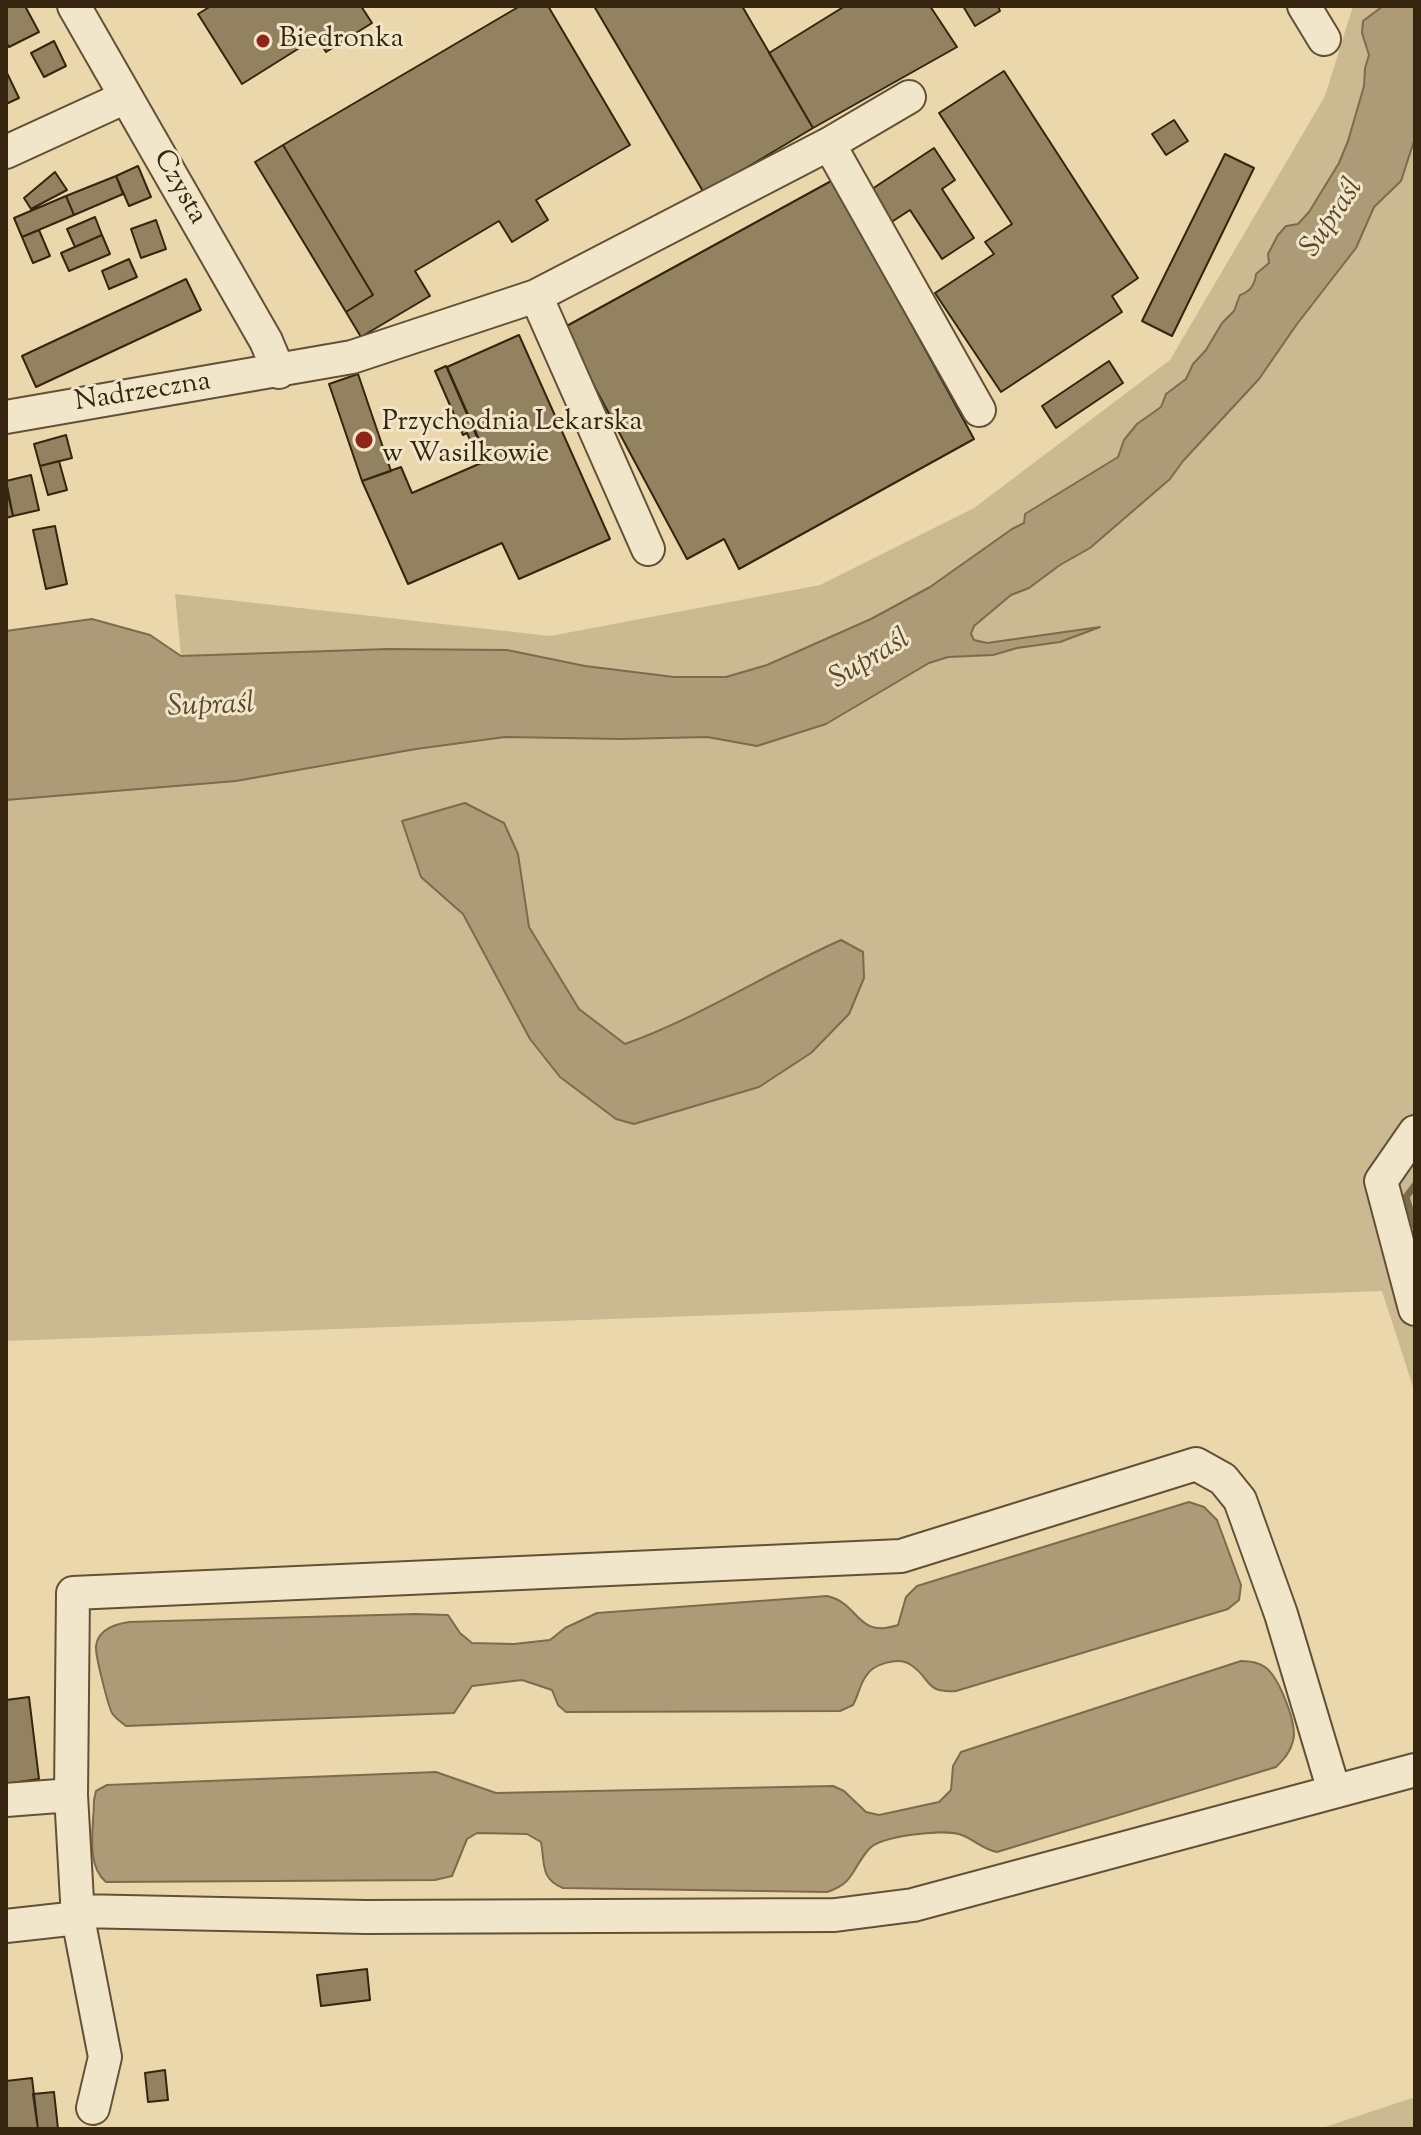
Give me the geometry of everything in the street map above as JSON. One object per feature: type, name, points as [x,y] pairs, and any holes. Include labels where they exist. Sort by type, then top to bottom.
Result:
[{"type":"street","name":"Czysta","points":[[74,6],[266,341],[279,372]]},
{"type":"street","points":[[1304,6],[1324,39]]},
{"type":"street","points":[[6,152],[126,97]]},
{"type":"street","name":"Nadrzeczna","points":[[6,417],[352,357],[536,296],[829,144],[909,97]]},
{"type":"street","points":[[829,144],[979,410]]},
{"type":"street","points":[[536,296],[648,549]]},
{"type":"street","points":[[1415,1132],[1381,1181],[1415,1309]]},
{"type":"street","points":[[93,2108],[105,2057],[78,1915],[71,1795],[73,1593],[901,1556],[1196,1464],[1223,1479],[1240,1500],[1281,1614],[1334,1791]]},
{"type":"street","points":[[6,1926],[78,1915],[835,1915],[913,1905],[1415,1770]]},
{"type":"street","points":[[6,1800],[71,1795]]},
{"type":"shaded area","points":[[1353,6],[1383,6],[1372,14],[1362,33],[1369,55],[1364,69],[1364,86],[1348,141],[1339,163],[1309,212],[1298,224],[1286,226],[1278,235],[1268,254],[1269,263],[1256,274],[1249,290],[1240,295],[1234,311],[1193,364],[1186,379],[1166,394],[1161,407],[1137,424],[1124,440],[1118,456],[1025,514],[1025,523],[930,587],[871,619],[767,665],[726,677],[674,677],[585,666],[507,650],[387,649],[181,656],[175,594],[550,636],[820,585],[974,508],[1170,360],[1325,96]]},
{"type":"shaded area","points":[[1415,6],[1415,1393],[1382,1291],[6,1341],[6,793],[516,723],[769,726],[1103,502],[1329,234]]},
{"type":"shaded area","points":[[1415,2097],[1415,2129],[1319,2129]]},
{"type":"water","name":"Supraśl","points":[[1383,6],[1415,6],[1415,138],[1401,181],[1374,207],[1356,248],[1259,379],[1170,479],[1090,548],[1029,588],[1011,595],[974,626],[971,634],[974,640],[987,643],[1100,627],[1060,642],[993,655],[948,657],[929,663],[826,724],[757,746],[707,737],[505,737],[416,749],[236,781],[6,800],[6,631],[92,619],[150,635],[181,656],[387,649],[507,650],[585,666],[674,677],[726,677],[767,665],[871,619],[930,587],[1024,523],[1025,514],[1118,457],[1124,440],[1137,424],[1161,407],[1166,394],[1186,379],[1193,364],[1234,311],[1240,295],[1249,290],[1256,274],[1269,263],[1268,254],[1278,235],[1286,226],[1298,224],[1309,212],[1339,163],[1364,86],[1369,55],[1362,33],[1363,21]]},
{"type":"water","points":[[465,803],[504,823],[518,854],[529,927],[579,1009],[625,1044],[680,1021],[841,940],[863,952],[864,978],[849,1014],[811,1053],[759,1087],[634,1124],[616,1119],[560,1077],[530,1039],[463,914],[421,877],[402,821]]},
{"type":"water","points":[[1189,1502],[1204,1507],[1217,1520],[1241,1585],[1239,1600],[1228,1609],[956,1691],[938,1690],[906,1662],[887,1663],[869,1672],[853,1705],[840,1711],[566,1712],[558,1705],[552,1690],[522,1680],[472,1686],[454,1713],[126,1726],[112,1713],[96,1651],[97,1640],[104,1631],[129,1622],[448,1615],[460,1633],[472,1643],[514,1644],[550,1640],[565,1628],[597,1613],[827,1596],[846,1605],[866,1624],[884,1628],[898,1625],[906,1597],[917,1586]]},
{"type":"water","points":[[1241,1661],[1259,1664],[1270,1672],[1290,1713],[1293,1741],[1276,1767],[997,1852],[951,1833],[885,1840],[869,1849],[843,1884],[827,1892],[563,1888],[547,1875],[541,1842],[527,1834],[477,1833],[467,1839],[452,1876],[435,1880],[106,1882],[99,1875],[93,1855],[94,1800],[96,1791],[107,1785],[436,1772],[496,1793],[833,1786],[844,1791],[866,1812],[879,1815],[939,1802],[951,1790],[953,1766],[961,1752]]},
{"type":"building","points":[[6,6],[25,6],[39,32],[9,47],[6,42]]},
{"type":"building","name":"Biedronka","points":[[211,6],[361,6],[372,23],[326,52],[317,37],[242,84],[198,14]]},
{"type":"building","points":[[520,6],[548,6],[630,145],[536,200],[548,220],[512,242],[499,221],[415,271],[430,296],[361,337],[346,312],[373,295],[283,145]]},
{"type":"building","points":[[594,6],[742,6],[813,128],[704,193]]},
{"type":"building","points":[[845,6],[930,6],[957,47],[813,128],[769,53]]},
{"type":"building","points":[[963,6],[998,6],[1000,11],[975,26]]},
{"type":"building","points":[[54,41],[66,66],[44,77],[31,53]]},
{"type":"building","points":[[6,71],[19,98],[6,104]]},
{"type":"building","points":[[1004,71],[1138,278],[1112,296],[1122,312],[1001,392],[935,293],[994,254],[985,242],[1012,224],[939,113]]},
{"type":"building","points":[[1174,120],[1188,141],[1166,155],[1152,134]]},
{"type":"building","points":[[283,145],[373,295],[346,312],[255,162]]},
{"type":"building","points":[[934,148],[955,180],[942,189],[974,238],[942,259],[910,210],[890,223],[869,191]]},
{"type":"building","points":[[1225,154],[1254,168],[1172,336],[1142,321]]},
{"type":"building","points":[[138,166],[151,197],[129,206],[116,176]]},
{"type":"building","points":[[55,172],[67,190],[31,209],[24,198]]},
{"type":"building","points":[[116,176],[123,194],[74,215],[66,196]]},
{"type":"building","points":[[833,180],[974,439],[739,569],[724,539],[687,559],[563,328]]},
{"type":"building","points":[[66,196],[74,215],[22,237],[14,218]]},
{"type":"building","points":[[95,217],[102,235],[75,247],[67,229]]},
{"type":"building","points":[[156,220],[166,249],[141,258],[131,229]]},
{"type":"building","points":[[39,230],[50,256],[33,263],[22,237]]},
{"type":"building","points":[[102,235],[110,254],[69,271],[61,253]]},
{"type":"building","points":[[129,259],[137,277],[109,289],[102,271]]},
{"type":"building","points":[[186,279],[201,310],[36,387],[22,356]]},
{"type":"building","points":[[519,335],[610,539],[519,579],[502,543],[408,584],[362,481],[401,467],[412,493],[488,460],[447,367]]},
{"type":"building","points":[[1109,361],[1123,383],[1056,428],[1042,406]]},
{"type":"building","points":[[446,366],[481,446],[474,449],[467,433],[463,435],[435,371]]},
{"type":"building","points":[[358,374],[391,471],[362,481],[329,384]]},
{"type":"building","points":[[66,435],[72,458],[40,466],[34,444]]},
{"type":"building","points":[[59,461],[67,490],[48,495],[40,466]]},
{"type":"building","points":[[31,475],[39,510],[13,516],[6,481]]},
{"type":"building","points":[[6,486],[13,516],[6,518]]},
{"type":"building","points":[[55,526],[67,584],[46,589],[33,530]]},
{"type":"building","points":[[29,1697],[39,1779],[6,1784],[6,1700]]},
{"type":"building","points":[[367,1969],[370,2000],[321,2006],[317,1975]]},
{"type":"building","points":[[165,2070],[168,2100],[148,2102],[145,2073]]},
{"type":"building","points":[[32,2078],[38,2129],[6,2129],[6,2081]]},
{"type":"building","points":[[54,2092],[58,2129],[38,2129],[33,2094]]},
{"type":"waterway","points":[[1415,1185],[1406,1197],[1415,1226]]},
{"type":"place","name":"Biedronka","points":[[263,41]]},
{"type":"place","name":"Przychodnia Lekarska w Wasilkowie","points":[[364,440]]}]
